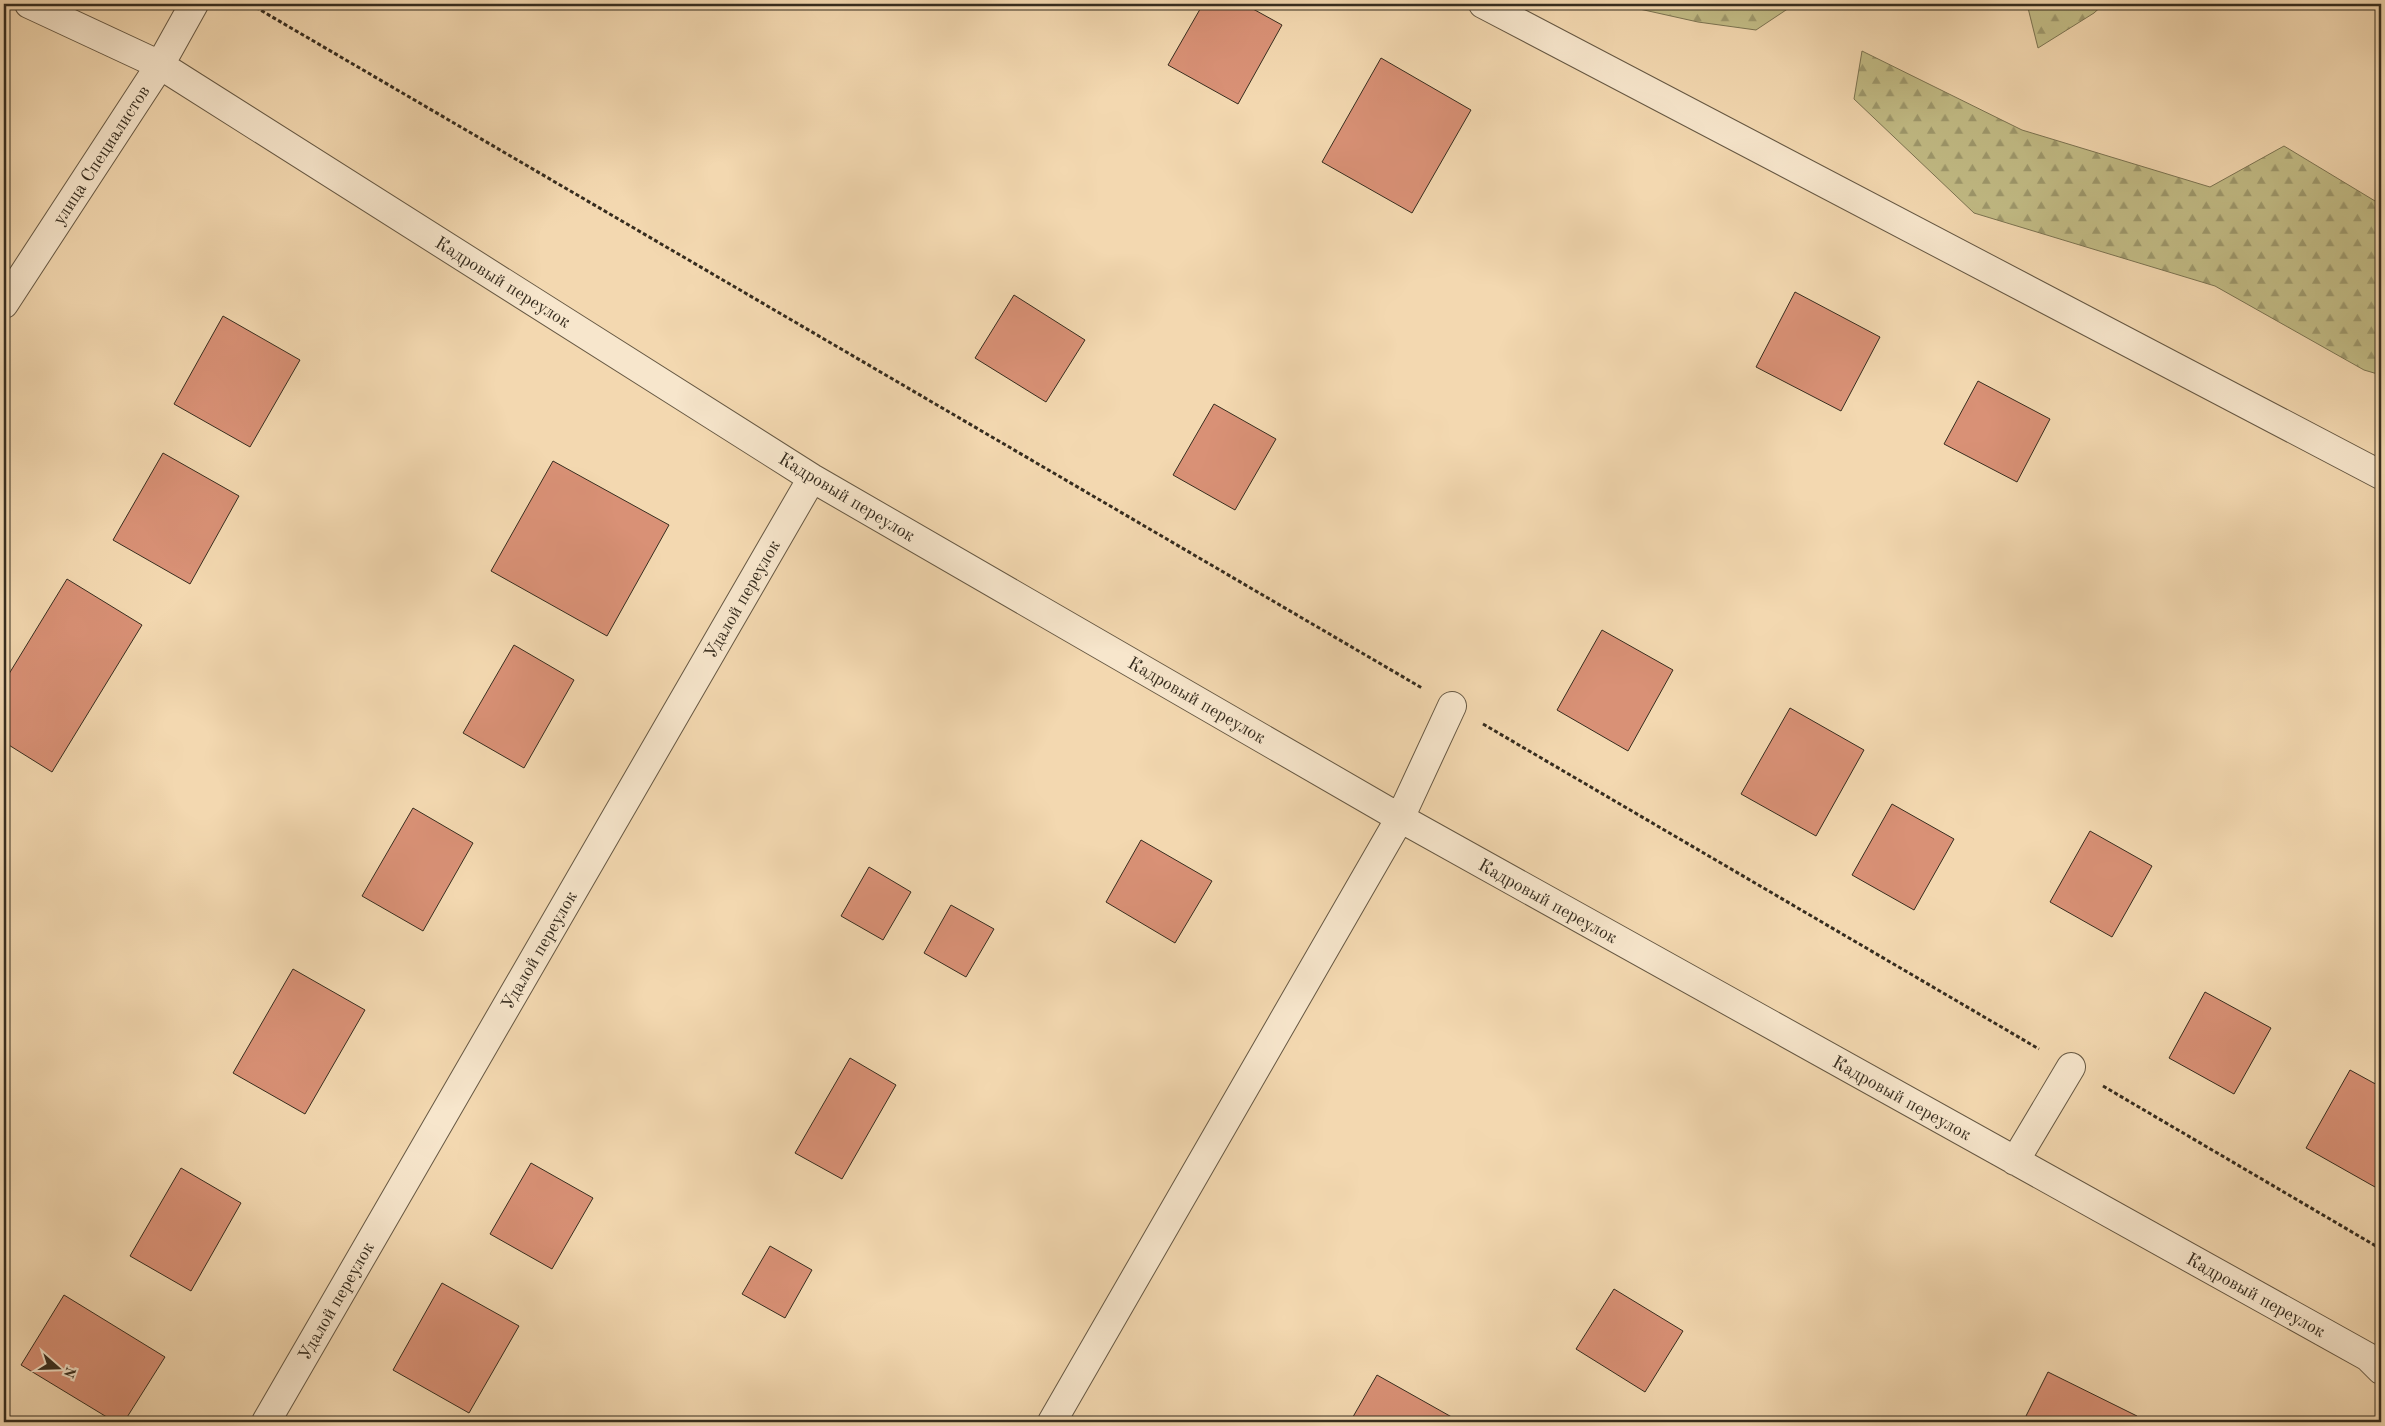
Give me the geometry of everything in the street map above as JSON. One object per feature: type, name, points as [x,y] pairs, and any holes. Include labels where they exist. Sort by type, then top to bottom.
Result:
[{"type":"street","name":"Кадровый переулок","points":[[28,4],[160,65],[812,478],[1400,818],[2368,1357],[2381,1370]]},
{"type":"street","name":"улица Специалистов","points":[[4,304],[160,65],[194,4]]},
{"type":"street","points":[[1484,4],[2381,475]]},
{"type":"street","name":"Удалой переулок","points":[[266,1422],[812,478]]},
{"type":"street","points":[[1052,1422],[1400,818],[1452,706]]},
{"type":"street","points":[[2015,1161],[2071,1067]]},
{"type":"path","points":[[250,4],[2381,1249]]},
{"type":"green space","points":[[1617,4],[1795,4],[1756,30],[1698,22]]},
{"type":"green space","points":[[2027,4],[2104,4],[2094,13],[2038,48]]},
{"type":"green space","points":[[1862,51],[2022,130],[2210,187],[2284,146],[2381,203],[2381,375],[2364,370],[2215,286],[1974,213],[1854,99]]},
{"type":"building","points":[[1203,4],[1244,4],[1282,25],[1238,104],[1168,65]]},
{"type":"building","points":[[1381,58],[1471,110],[1412,213],[1322,162]]},
{"type":"building","points":[[1795,292],[1880,337],[1841,411],[1756,367]]},
{"type":"building","points":[[1014,295],[1085,340],[1046,402],[975,358]]},
{"type":"building","points":[[223,316],[300,360],[250,447],[174,404]]},
{"type":"building","points":[[1978,381],[2050,419],[2017,482],[1944,444]]},
{"type":"building","points":[[1214,404],[1276,439],[1235,510],[1173,475]]},
{"type":"building","points":[[163,453],[239,496],[190,584],[113,540]]},
{"type":"building","points":[[553,461],[669,525],[607,636],[491,571]]},
{"type":"building","points":[[67,579],[142,625],[52,772],[4,742],[4,682]]},
{"type":"building","points":[[1602,630],[1673,670],[1628,751],[1557,710]]},
{"type":"building","points":[[514,645],[574,680],[524,768],[463,733]]},
{"type":"building","points":[[1790,708],[1864,750],[1816,836],[1741,794]]},
{"type":"building","points":[[1892,804],[1954,839],[1914,910],[1852,875]]},
{"type":"building","points":[[413,808],[473,843],[423,931],[362,896]]},
{"type":"building","points":[[2090,831],[2152,866],[2112,937],[2050,902]]},
{"type":"building","points":[[1141,840],[1212,881],[1175,943],[1106,902]]},
{"type":"building","points":[[869,867],[911,892],[883,940],[841,916]]},
{"type":"building","points":[[951,905],[994,929],[966,977],[924,953]]},
{"type":"building","points":[[293,969],[365,1010],[305,1114],[233,1073]]},
{"type":"building","points":[[2205,992],[2271,1028],[2234,1094],[2169,1058]]},
{"type":"building","points":[[850,1058],[896,1085],[842,1179],[795,1153]]},
{"type":"building","points":[[2350,1070],[2381,1087],[2381,1176],[2375,1187],[2306,1148]]},
{"type":"building","points":[[531,1163],[593,1198],[552,1269],[490,1234]]},
{"type":"building","points":[[181,1168],[241,1203],[191,1291],[130,1256]]},
{"type":"building","points":[[770,1246],[812,1270],[785,1318],[742,1294]]},
{"type":"building","points":[[442,1283],[519,1326],[469,1413],[393,1370]]},
{"type":"building","points":[[1614,1289],[1683,1331],[1645,1392],[1576,1349]]},
{"type":"building","points":[[64,1295],[165,1357],[124,1422],[115,1422],[21,1365]]},
{"type":"building","points":[[2048,1372],[2137,1416],[2134,1422],[2023,1422]]},
{"type":"building","points":[[1377,1375],[1457,1420],[1456,1422],[1350,1422]]}]
